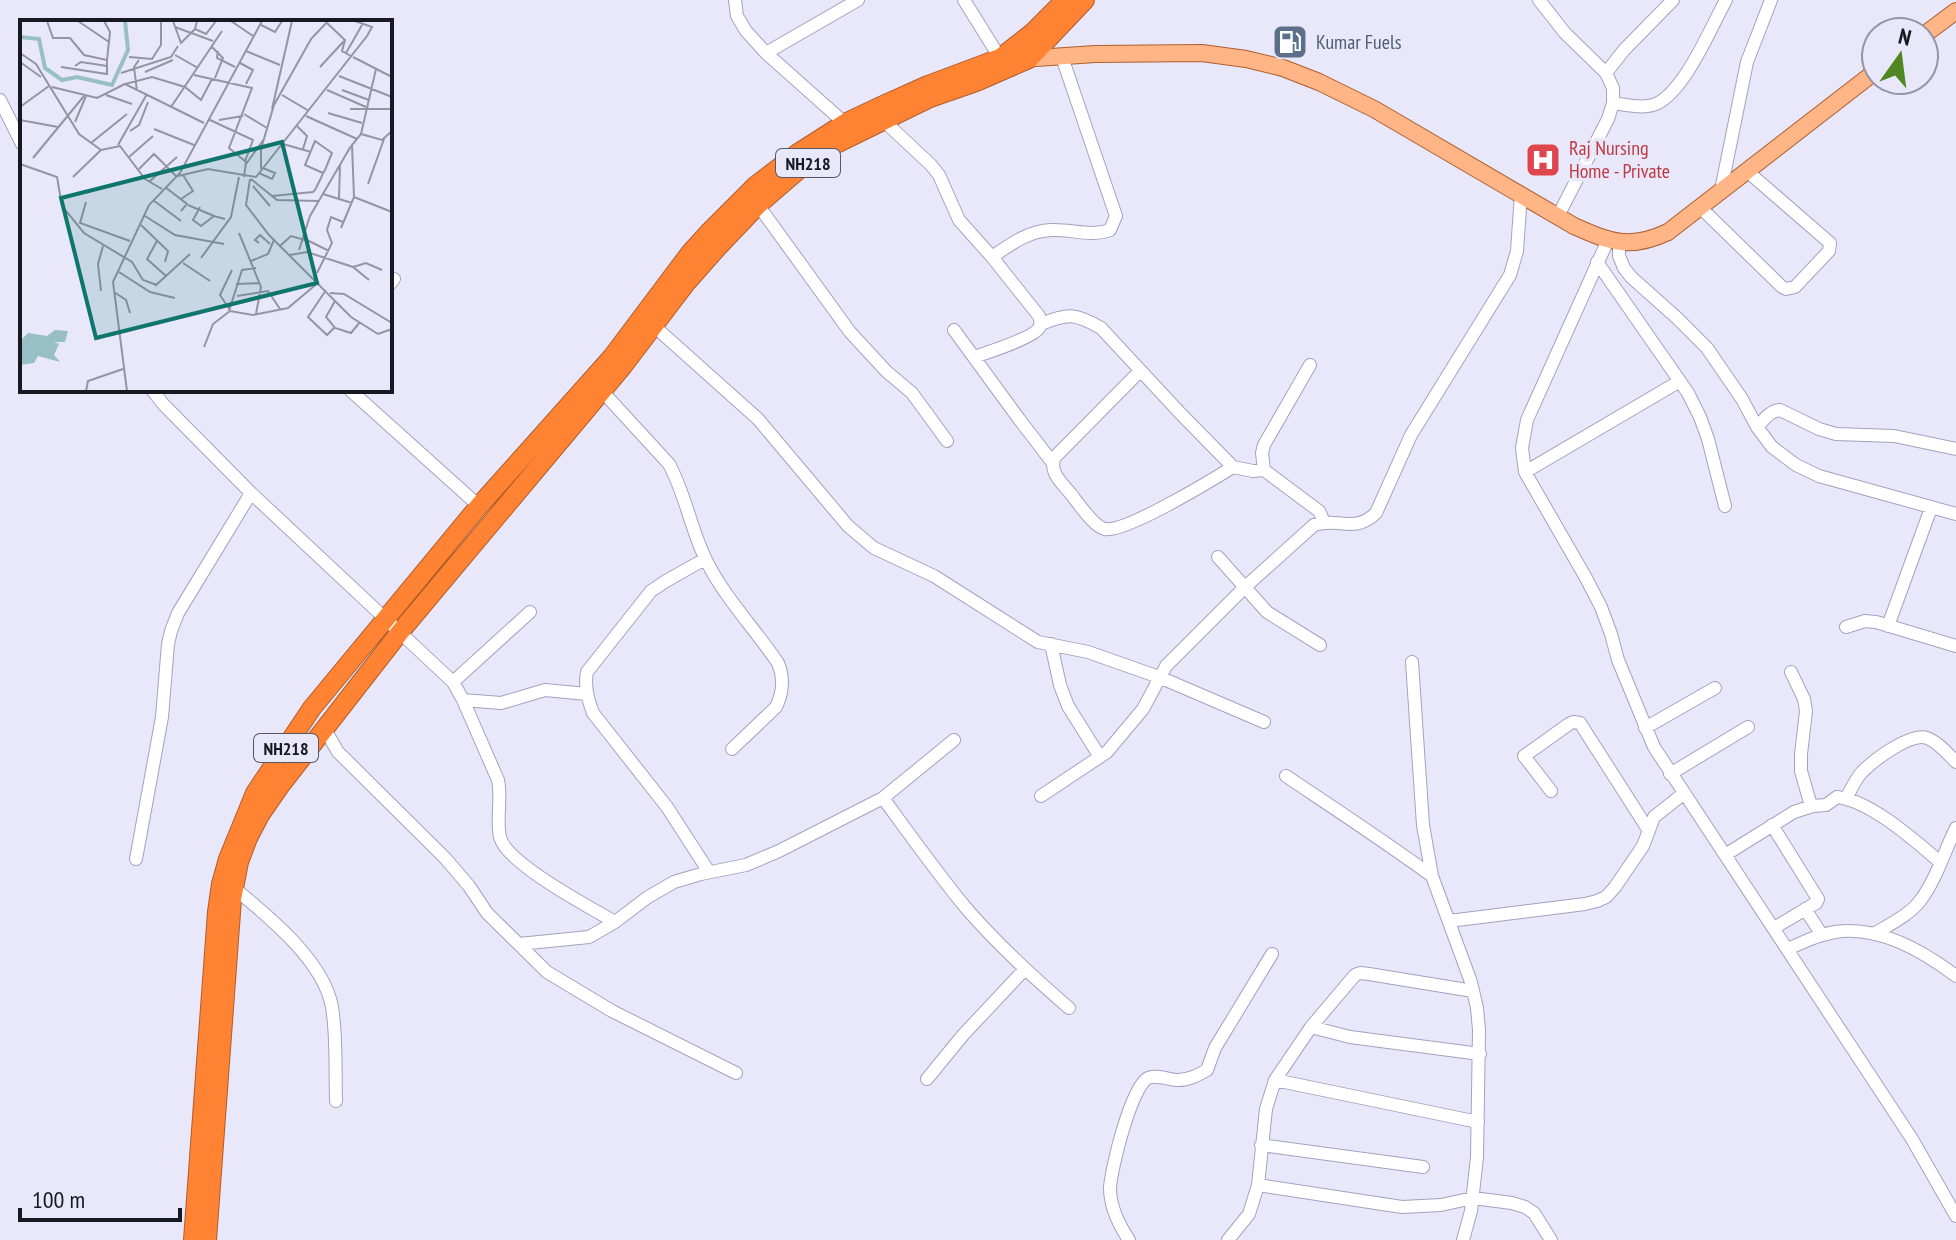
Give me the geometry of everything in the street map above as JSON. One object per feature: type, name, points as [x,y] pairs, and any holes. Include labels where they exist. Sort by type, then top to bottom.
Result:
[{"type":"highway","name":"NH218","points":[[193,1240],[221,884],[255,793],[312,708],[479,506],[617,362],[638,336],[690,253],[739,201],[798,153],[851,128],[928,85],[1000,58],[1032,33],[1065,0]]},
{"type":"highway","name":"NH218","points":[[638,336],[654,326],[718,247],[758,205],[851,128],[884,121],[930,98],[1029,59],[1085,0]]},
{"type":"highway","name":"NH218","points":[[207,1240],[234,888],[248,838],[260,815],[324,728],[400,632],[602,391],[617,362]]},
{"type":"main road","points":[[1000,58],[1202,53],[1283,68],[1374,109],[1574,226],[1614,241],[1639,243],[1668,232],[1860,83]]},
{"type":"street","points":[[735,0],[737,16],[746,31],[766,53],[851,128]]},
{"type":"street","points":[[766,53],[858,0]]},
{"type":"street","points":[[964,0],[1000,58]]},
{"type":"street","points":[[1539,0],[1565,33],[1606,73],[1613,88],[1608,119],[1558,216]]},
{"type":"street","points":[[1606,73],[1673,0]]},
{"type":"street","points":[[1613,103],[1636,107],[1656,104],[1675,90],[1726,0]]},
{"type":"street","points":[[1721,190],[1747,62],[1771,0]]},
{"type":"street","points":[[992,257],[1022,236],[1037,232],[1053,229],[1100,234],[1110,230],[1116,216],[1062,57]]},
{"type":"street","points":[[0,100],[20,140]]},
{"type":"street","points":[[884,121],[939,175],[959,220],[1039,316],[1041,324],[1029,336],[974,357]]},
{"type":"street","points":[[1700,207],[1782,287],[1795,287],[1829,251],[1830,243],[1747,171]]},
{"type":"street","points":[[1041,796],[1107,752],[1143,709],[1166,666],[1244,588],[1314,525],[1324,522],[1358,524],[1376,513],[1411,435],[1510,275],[1517,251],[1521,194]]},
{"type":"street","points":[[758,205],[850,332],[886,371],[912,393],[947,441]]},
{"type":"street","points":[[1614,241],[1597,262],[1527,420],[1522,448],[1525,472],[1601,607],[1645,728],[1670,774],[1912,1139],[1956,1216]]},
{"type":"street","points":[[1614,241],[1624,268],[1631,277],[1707,348],[1772,447],[1796,465],[1819,476],[1956,514]]},
{"type":"street","points":[[1597,262],[1680,381],[1700,417],[1725,506]]},
{"type":"street","points":[[1041,324],[1068,315],[1101,328],[1233,467],[1264,470],[1319,511],[1324,522]]},
{"type":"street","points":[[654,326],[758,419],[848,526],[874,548],[934,576],[1038,642],[1088,652],[1159,677],[1264,722]]},
{"type":"street","points":[[954,330],[1052,462]]},
{"type":"street","points":[[1264,470],[1264,445],[1310,365]]},
{"type":"street","points":[[1140,371],[1052,462],[1052,469],[1058,478],[1093,522],[1106,530],[1119,529],[1198,489],[1233,467]]},
{"type":"street","points":[[1525,472],[1680,381]]},
{"type":"street","points":[[602,391],[669,464],[705,559],[781,670],[781,699],[732,749]]},
{"type":"street","points":[[154,392],[251,493],[453,682],[498,780],[500,829],[504,846],[511,855],[555,886],[615,922]]},
{"type":"street","points":[[352,392],[479,506]]},
{"type":"street","points":[[1757,427],[1774,410],[1780,410],[1836,434],[1894,436],[1956,449]]},
{"type":"street","points":[[136,859],[162,717],[171,631],[178,613],[251,493]]},
{"type":"street","points":[[1888,626],[1931,508]]},
{"type":"street","points":[[1218,557],[1267,612],[1320,645]]},
{"type":"street","points":[[705,559],[651,591],[587,672],[586,685],[593,713],[667,807],[709,872]]},
{"type":"street","points":[[453,682],[530,612]]},
{"type":"street","points":[[1846,627],[1865,621],[1956,646]]},
{"type":"street","points":[[1051,644],[1068,706],[1100,757]]},
{"type":"street","points":[[1412,662],[1423,825],[1432,876],[1465,964],[1477,1008],[1480,1054],[1478,1122],[1473,1198],[1463,1240]]},
{"type":"street","points":[[1791,672],[1804,699],[1806,711],[1801,771],[1811,806]]},
{"type":"street","points":[[1645,728],[1715,688]]},
{"type":"street","points":[[463,700],[501,703],[545,690],[587,694]]},
{"type":"street","points":[[1551,791],[1524,756],[1569,724],[1580,723],[1649,831]]},
{"type":"street","points":[[1670,774],[1748,727]]},
{"type":"street","points":[[324,728],[338,752],[445,858],[487,913],[547,972],[612,1011],[736,1073]]},
{"type":"street","points":[[1846,799],[1856,779],[1875,760],[1910,739],[1932,740],[1956,762]]},
{"type":"street","points":[[519,944],[589,937],[674,882],[746,865],[779,851],[883,798],[954,740]]},
{"type":"street","points":[[1286,776],[1432,876]]},
{"type":"street","points":[[1449,921],[1597,901],[1606,897],[1640,851],[1654,817],[1683,794]]},
{"type":"street","points":[[1725,855],[1794,812],[1826,805],[1837,797],[1888,820],[1947,858]]},
{"type":"street","points":[[883,798],[968,910],[1025,969],[1069,1008]]},
{"type":"street","points":[[1772,825],[1818,898],[1816,903],[1774,928]]},
{"type":"street","points":[[1874,934],[1904,916],[1919,902],[1947,858],[1956,828]]},
{"type":"street","points":[[234,888],[274,921],[312,965],[326,988],[332,1006],[336,1101]]},
{"type":"street","points":[[1805,909],[1822,935]]},
{"type":"street","points":[[1788,949],[1822,935],[1864,931],[1897,941],[1956,976]]},
{"type":"street","points":[[1129,1240],[1113,1207],[1110,1189],[1120,1137],[1140,1084],[1149,1077],[1185,1080],[1207,1070],[1215,1048],[1272,954]]},
{"type":"street","points":[[927,1079],[1025,969]]},
{"type":"street","points":[[1228,1240],[1249,1214],[1258,1185],[1266,1109],[1275,1080],[1311,1027],[1355,975],[1360,973],[1473,991]]},
{"type":"street","points":[[1311,1027],[1350,1037],[1480,1054]]},
{"type":"street","points":[[1275,1080],[1478,1122]]},
{"type":"street","points":[[1261,1145],[1423,1167]]},
{"type":"street","points":[[1258,1185],[1402,1207],[1441,1205],[1473,1198],[1512,1203],[1534,1213],[1551,1240]]},
{"type":"place","name":"Kumar Fuels","points":[[1290,42]]},
{"type":"place","name":"Raj Nursing Home - Private","points":[[1543,160]]}]
